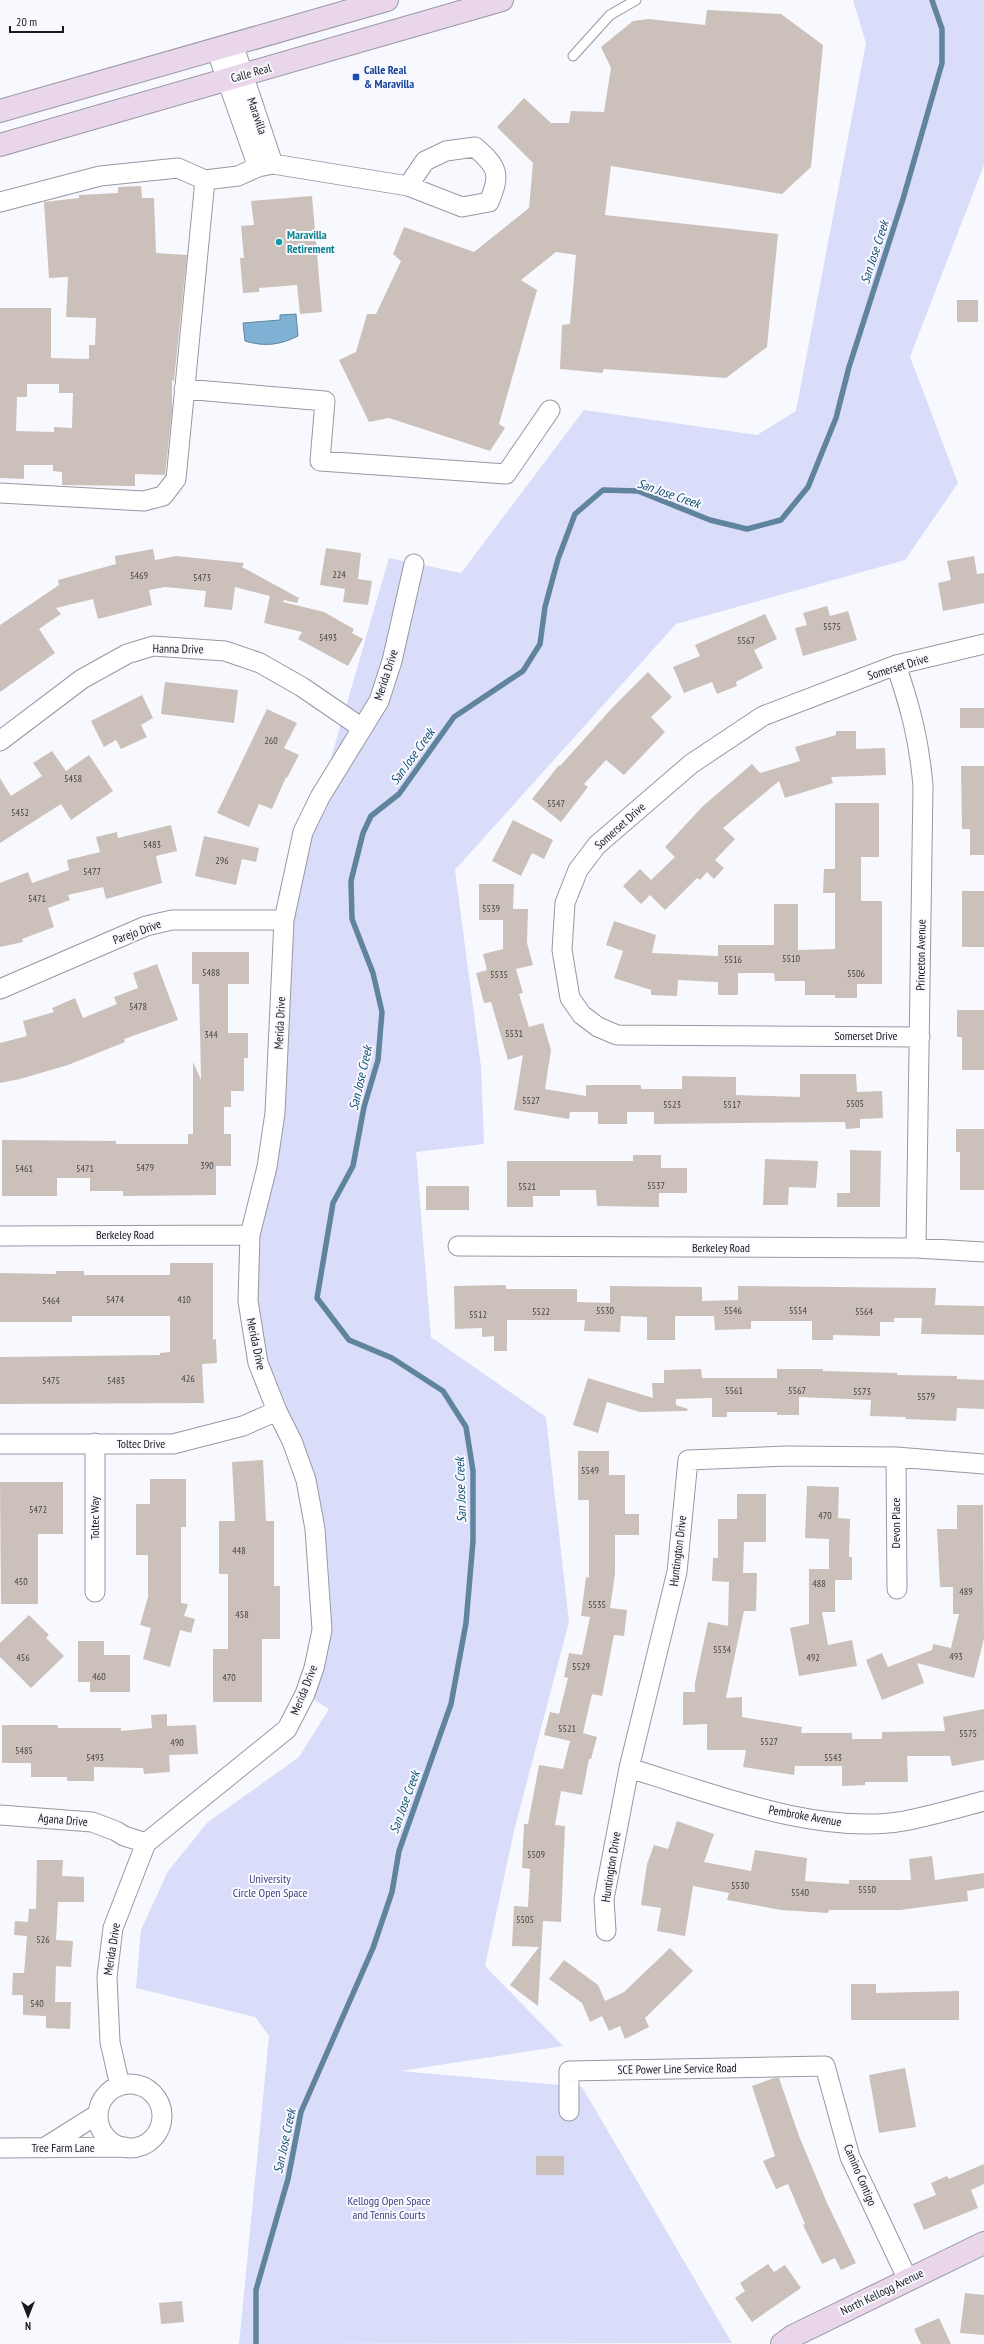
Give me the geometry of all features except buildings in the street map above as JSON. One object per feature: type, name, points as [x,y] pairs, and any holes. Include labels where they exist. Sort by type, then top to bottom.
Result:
[{"type":"main road","points":[[0,111],[387,0]]},
{"type":"main road","name":"Calle Real","points":[[0,145],[502,0]]},
{"type":"main road","name":"North Kellogg Avenue","points":[[782,2344],[793,2336],[984,2243]]},
{"type":"street","name":"Maravilla","points":[[224,46],[266,166]]},
{"type":"street","points":[[0,202],[100,176],[178,168],[204,180],[238,176],[266,166],[408,186]]},
{"type":"street","points":[[0,493],[144,501],[163,496],[176,479],[204,180]]},
{"type":"street","points":[[184,389],[325,401],[320,461],[506,474],[550,410]]},
{"type":"street","name":"Merida Drive","points":[[120,2086],[110,2042],[107,1977],[114,1928],[146,1843],[287,1729],[305,1694],[314,1668],[322,1630],[315,1528],[306,1480],[292,1441],[277,1411],[258,1363],[248,1301],[250,1235],[267,1167],[276,1113],[284,920],[303,832],[320,797],[379,701],[392,661],[414,564]]},
{"type":"street","name":"Somerset Drive","points":[[920,1037],[617,1035],[598,1028],[582,1015],[570,998],[562,950],[565,904],[578,870],[597,844],[691,764],[763,716],[896,665],[984,644]]},
{"type":"street","name":"Hanna Drive","points":[[0,741],[82,679],[127,654],[153,646],[225,651],[260,663],[302,686],[362,728]]},
{"type":"street","name":"Princeton Avenue","points":[[896,665],[909,701],[920,747],[923,786],[916,1248]]},
{"type":"street","name":"Parejo Drive","points":[[0,989],[146,926],[172,920],[284,920]]},
{"type":"street","name":"Berkeley Road","points":[[0,1236],[250,1235]]},
{"type":"street","name":"Berkeley Road","points":[[458,1246],[916,1248],[984,1252]]},
{"type":"street","name":"Toltec Drive","points":[[0,1444],[174,1444],[243,1426],[277,1411]]},
{"type":"street","name":"Toltec Way","points":[[94,1592],[95,1444]]},
{"type":"street","name":"Huntington Drive","points":[[606,1931],[604,1899],[629,1768],[677,1572],[688,1460],[787,1456],[896,1457],[984,1464]]},
{"type":"street","name":"Devon Place","points":[[896,1457],[897,1590]]},
{"type":"street","name":"Pembroke Avenue","points":[[629,1768],[784,1815],[845,1823],[903,1821],[984,1801]]},
{"type":"street","name":"Agana Drive","points":[[0,1815],[92,1822],[146,1843]]},
{"type":"street","name":"SCE Power Line Service Road","points":[[569,2111],[569,2071],[825,2066]]},
{"type":"street","name":"Camino Contigo","points":[[825,2066],[850,2157],[908,2280]]},
{"type":"street","points":[[134,2085],[147,2089],[158,2100],[162,2115],[158,2131],[153,2139],[145,2144],[126,2147],[117,2145],[106,2136],[99,2123],[98,2114],[105,2096],[120,2086],[134,2085]]},
{"type":"street","points":[[44,2148],[98,2114]]},
{"type":"street","name":"Tree Farm Lane","points":[[0,2148],[126,2147]]},
{"type":"lane","points":[[573,56],[610,15],[636,0]]},
{"type":"green space","points":[[853,0],[984,0],[984,165],[910,357],[958,483],[905,560],[676,624],[455,870],[481,1067],[484,1144],[416,1152],[431,1337],[546,1417],[569,1622],[514,1831],[485,1966],[563,2046],[400,2071],[582,2087],[732,2343],[239,2344],[269,2036],[255,2017],[136,1988],[141,1930],[168,1871],[208,1822],[299,1757],[329,1709],[305,1694],[314,1668],[315,1528],[248,1301],[267,1167],[284,920],[389,558],[461,573],[584,410],[757,435],[796,411],[866,43]]},
{"type":"shaded area","points":[[296,314],[298,336],[272,344],[259,344],[245,341],[243,323],[280,320],[280,315]]},
{"type":"waterway","name":"San Jose Creek","points":[[256,2344],[256,2290],[288,2179],[301,2112],[373,1948],[392,1892],[399,1851],[451,1704],[466,1623],[473,1541],[473,1471],[466,1427],[443,1391],[392,1358],[349,1340],[317,1298],[333,1203],[353,1166],[364,1107],[378,1060],[382,1012],[373,973],[352,919],[351,881],[363,833],[371,816],[399,794],[454,717],[523,671],[540,644],[545,607],[558,559],[575,514],[603,490],[638,491],[710,520],[747,529],[781,520],[808,487],[836,418],[849,367],[903,199],[942,63],[942,29],[932,0]]},
{"type":"place","name":"Calle Real & Maravilla","points":[[356,77]]},
{"type":"place","name":"Maravilla Retirement","points":[[279,242]]},
{"type":"park label","name":"University Circle Open Space","points":[[270,1886]]},
{"type":"park label","name":"Kellogg Open Space and Tennis Courts","points":[[389,2208]]}]
